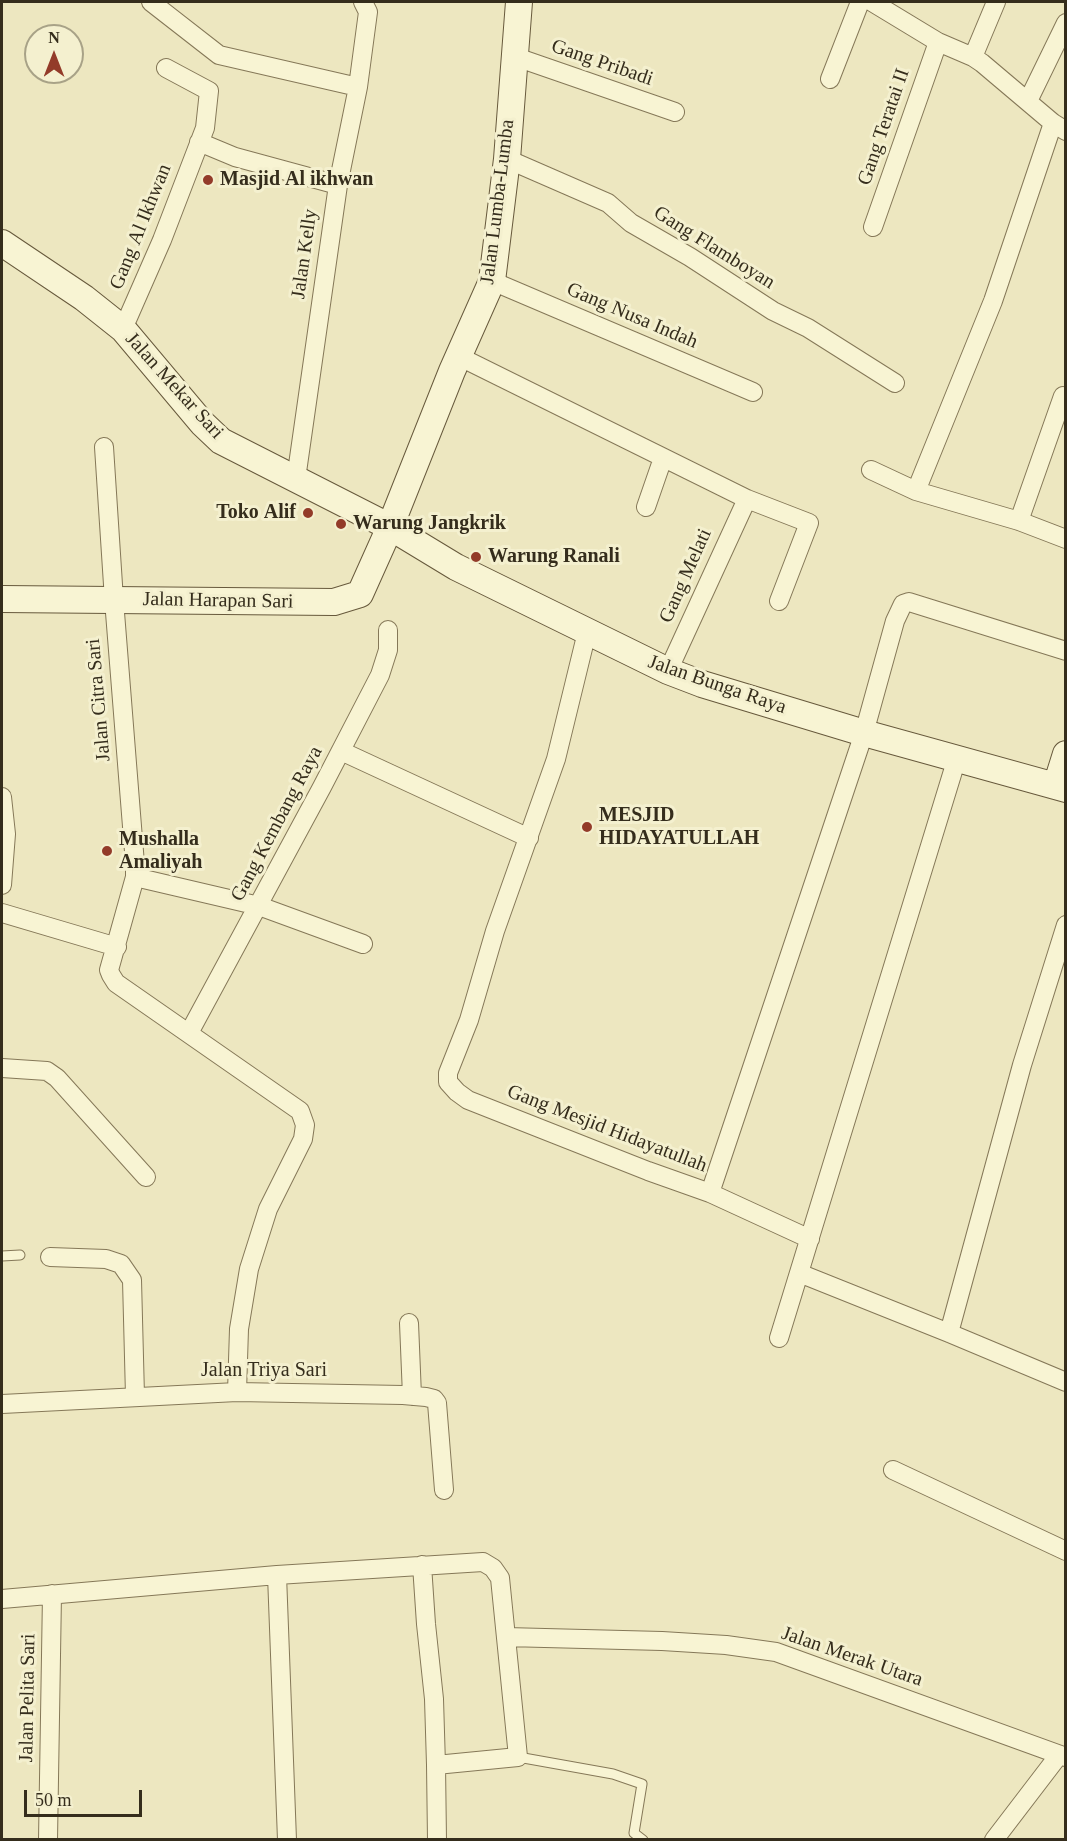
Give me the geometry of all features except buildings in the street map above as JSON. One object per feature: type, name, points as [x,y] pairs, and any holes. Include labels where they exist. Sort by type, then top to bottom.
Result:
[{"type":"street","points":[[152,2],[219,55],[358,87]]},
{"type":"street","name":"Jalan Kelly","points":[[296,479],[338,184],[358,87],[368,12],[363,2]]},
{"type":"street","name":"Jalan Lumba-Lumba","points":[[390,527],[492,280],[507,159],[513,56],[519,2]]},
{"type":"street","points":[[830,79],[860,2]]},
{"type":"street","points":[[872,2],[938,42],[973,57],[1059,127],[993,301],[916,491]]},
{"type":"street","points":[[973,57],[996,2]]},
{"type":"street","points":[[1028,101],[1065,23]]},
{"type":"street","name":"Gang Teratai II","points":[[873,227],[938,42]]},
{"type":"street","name":"Gang Pribadi","points":[[513,56],[675,112]]},
{"type":"street","name":"Gang Al Ikhwan","points":[[123,329],[162,240],[205,128],[209,91],[166,68]]},
{"type":"street","points":[[199,142],[235,157],[338,184]]},
{"type":"street","name":"Gang Flamboyan","points":[[507,159],[608,202],[631,224],[690,257],[773,310],[808,328],[895,383]]},
{"type":"street","name":"Jalan Mekar Sari","points":[[2,243],[84,298],[123,329],[202,423],[221,441],[390,527]]},
{"type":"street","name":"Gang Nusa Indah","points":[[492,280],[753,392]]},
{"type":"street","points":[[460,357],[747,499],[809,523],[779,601]]},
{"type":"street","points":[[1019,520],[1063,396]]},
{"type":"street","name":"Jalan Citra Sari","points":[[104,447],[135,877],[110,970],[116,983],[189,1033]]},
{"type":"street","points":[[646,507],[663,458]]},
{"type":"street","points":[[871,470],[916,491],[1019,520],[1065,539]]},
{"type":"street","name":"Gang Melati","points":[[668,671],[747,499]]},
{"type":"street","name":"Jalan Harapan Sari","points":[[2,599],[334,602],[360,594],[390,527]]},
{"type":"street","name":"Jalan Bunga Raya","points":[[390,527],[456,567],[668,671],[702,684],[864,733],[1060,787]]},
{"type":"street","name":"Gang Mesjid Hidayatullah","points":[[587,632],[556,759],[495,931],[468,1020],[448,1073],[448,1082],[468,1100],[710,1193],[864,733],[895,621],[903,604],[906,602],[1065,651]]},
{"type":"street","name":"Gang Kembang Raya","points":[[189,1033],[259,906],[380,675],[388,650],[388,630]]},
{"type":"street","points":[[341,751],[529,838]]},
{"type":"street","points":[[1060,787],[1065,754]]},
{"type":"street","points":[[779,1338],[957,758]]},
{"type":"street","points":[[2,797],[6,834],[2,885]]},
{"type":"street","points":[[135,877],[259,906],[363,944]]},
{"type":"street","points":[[2,913],[117,947]]},
{"type":"street","points":[[949,1333],[1022,1065],[1065,925]]},
{"type":"street","points":[[189,1033],[300,1111],[305,1125],[303,1139],[268,1209],[249,1269],[239,1329],[237,1392]]},
{"type":"street","points":[[2,1068],[47,1071],[57,1078],[146,1178]]},
{"type":"street","points":[[710,1193],[810,1239]]},
{"type":"street","points":[[50,1257],[106,1258],[121,1264],[132,1281],[135,1396]]},
{"type":"street","points":[[799,1273],[1065,1382]]},
{"type":"street","points":[[409,1323],[412,1396]]},
{"type":"street","name":"Jalan Triya Sari","points":[[2,1404],[237,1392],[412,1396],[434,1399],[437,1403],[444,1490]]},
{"type":"street","points":[[893,1470],[1065,1551]]},
{"type":"street","points":[[2,1599],[277,1575],[483,1562],[493,1568],[500,1578],[518,1757],[436,1765]]},
{"type":"street","points":[[422,1565],[434,1700],[437,1839]]},
{"type":"street","points":[[277,1575],[287,1839]]},
{"type":"street","name":"Jalan Pelita Sari","points":[[48,1839],[52,1594]]},
{"type":"street","name":"Jalan Merak Utara","points":[[506,1637],[715,1644],[776,1652],[1062,1756]]},
{"type":"street","points":[[994,1839],[1062,1756]]},
{"type":"lane","points":[[2,1256],[20,1255]]},
{"type":"lane","points":[[518,1757],[613,1774],[642,1784],[634,1833],[643,1839]]},
{"type":"place","name":"Masjid Al ikhwan","points":[[208,180]]},
{"type":"place","name":"Toko Alif","points":[[308,513]]},
{"type":"place","name":"Warung Jangkrik","points":[[341,524]]},
{"type":"place","name":"Warung Ranali","points":[[476,557]]},
{"type":"place","name":"MESJID HIDAYATULLAH","points":[[587,827]]},
{"type":"place","name":"Mushalla Amaliyah","points":[[107,851]]}]
